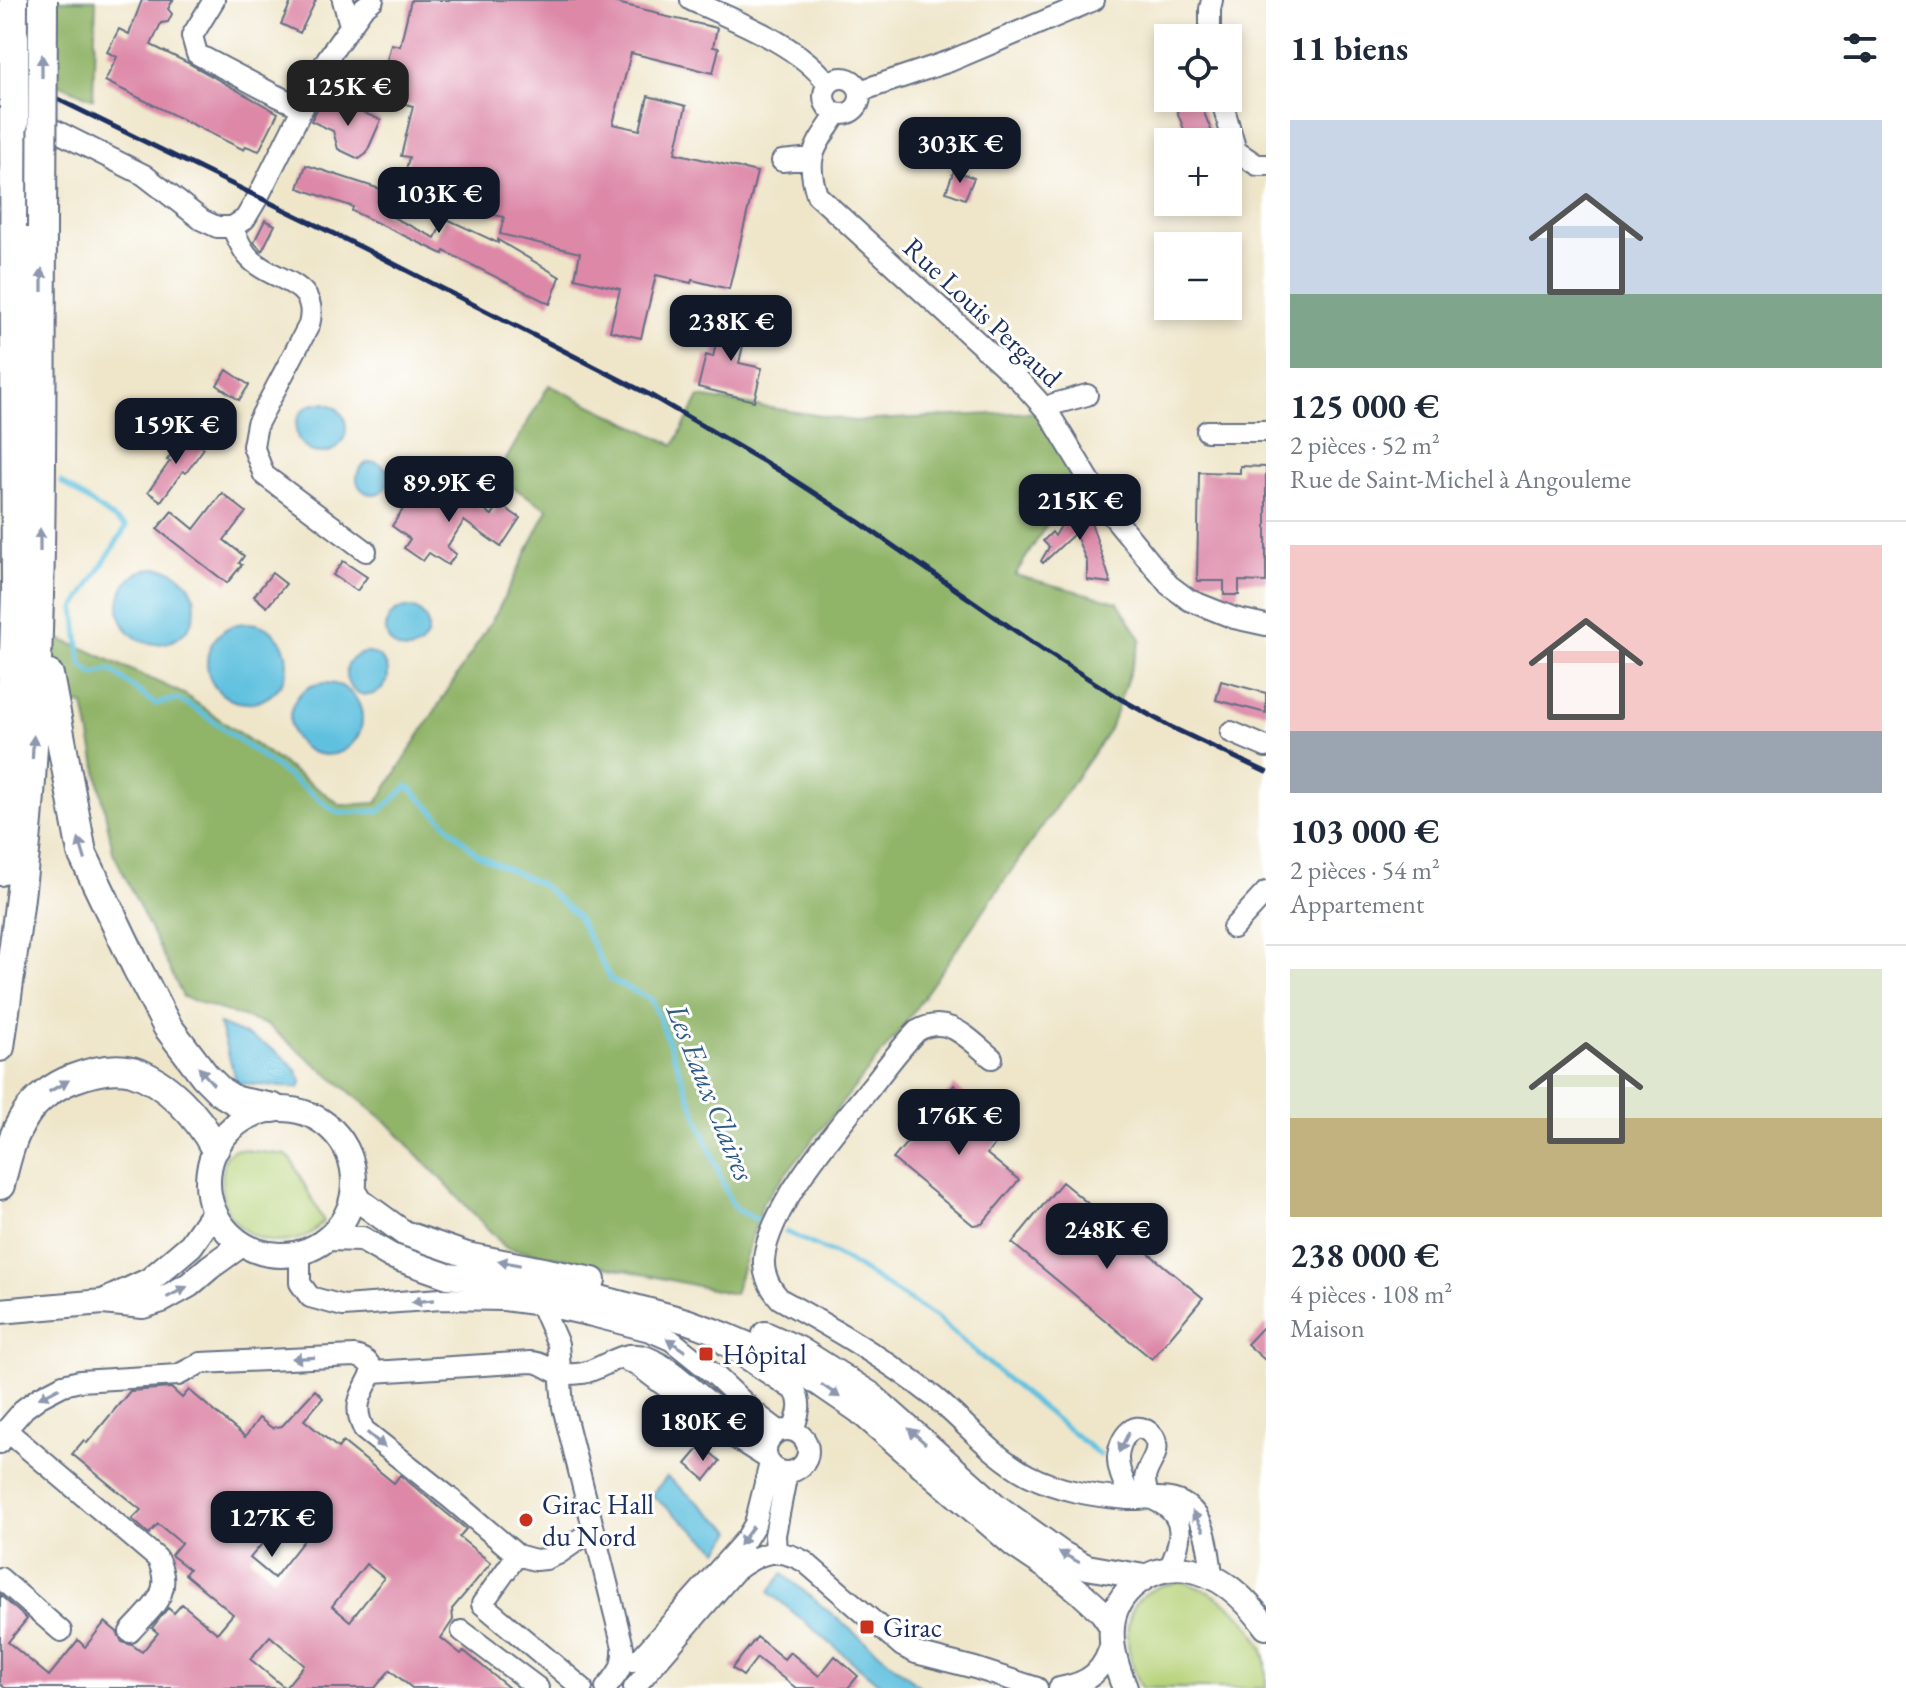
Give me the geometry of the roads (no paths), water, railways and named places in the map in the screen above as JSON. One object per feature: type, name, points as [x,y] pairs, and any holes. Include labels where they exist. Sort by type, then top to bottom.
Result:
[{"type":"highway","points":[[0,868],[14,669],[16,591],[7,113],[14,0]]},
{"type":"highway","points":[[0,1047],[19,913],[32,765],[39,618],[43,0]]},
{"type":"highway","points":[[39,618],[82,853],[130,954],[167,1026],[205,1076],[221,1092],[236,1101],[273,1108]]},
{"type":"highway","points":[[0,1185],[10,1144],[26,1114],[42,1096],[63,1082],[109,1069],[131,1071],[170,1093],[193,1114],[215,1148]]},
{"type":"main road","points":[[273,1108],[296,1109],[316,1117],[334,1130],[346,1148],[353,1169],[354,1191],[345,1217],[328,1238],[303,1252],[273,1255],[242,1244],[226,1230],[208,1196],[209,1163],[215,1148],[230,1128],[250,1115],[273,1108]]},
{"type":"main road","points":[[354,1191],[360,1201],[404,1233],[467,1255],[551,1270],[640,1291],[720,1315],[799,1349],[870,1394],[996,1506],[1061,1553],[1087,1567],[1144,1577]]},
{"type":"main road","points":[[103,1302],[150,1280],[191,1245],[214,1212]]},
{"type":"main road","points":[[328,1238],[362,1239],[391,1256],[448,1276],[581,1293],[686,1321],[788,1362],[858,1410],[1014,1545],[1060,1576],[1102,1612],[1125,1688]]},
{"type":"main road","points":[[0,1311],[103,1302],[143,1306],[162,1300],[189,1285],[242,1244]]},
{"type":"main road","points":[[1112,1641],[1116,1610],[1131,1587],[1144,1577],[1169,1569],[1187,1569],[1213,1578],[1255,1602],[1266,1627]]},
{"type":"street","points":[[214,0],[192,36],[197,54],[303,108]]},
{"type":"street","points":[[343,0],[350,25]]},
{"type":"street","points":[[7,113],[144,175],[202,220],[217,227],[232,227],[245,219],[327,59],[363,8],[373,0]]},
{"type":"street","points":[[691,0],[795,52],[828,84]]},
{"type":"street","points":[[860,91],[950,61],[1094,0]]},
{"type":"street","points":[[1210,24],[1212,0]]},
{"type":"street","points":[[847,78],[856,83],[860,91],[860,102],[848,114],[837,114],[824,101],[825,89],[835,79],[847,78]]},
{"type":"street","points":[[1225,112],[1236,151],[1257,165],[1266,165]]},
{"type":"street","points":[[782,161],[812,158],[837,114]]},
{"type":"street","points":[[285,142],[307,148]]},
{"type":"street","name":"Rue Louis Pergaud","points":[[812,158],[811,176],[817,195],[1021,382],[1048,412],[1107,509],[1169,585],[1189,600],[1234,618],[1266,625]]},
{"type":"street","points":[[232,227],[247,256],[306,293],[311,302],[309,325],[257,424],[253,446],[264,475],[366,551]]},
{"type":"street","points":[[1048,412],[1054,404],[1087,395]]},
{"type":"street","points":[[1207,431],[1266,431]]},
{"type":"street","points":[[1231,732],[1266,747]]},
{"type":"street","points":[[1233,928],[1266,892]]},
{"type":"street","points":[[992,1058],[947,1025],[927,1026],[910,1038],[794,1188],[767,1245],[765,1276],[780,1299],[886,1361],[1026,1474],[1071,1492],[1171,1498],[1183,1503],[1200,1520],[1213,1578]]},
{"type":"street","points":[[303,1252],[300,1283],[310,1297],[343,1306],[477,1298],[542,1305],[650,1331],[671,1340],[754,1412],[777,1448],[776,1552]]},
{"type":"street","points":[[542,1305],[558,1344],[563,1407],[624,1660],[639,1682],[735,1571],[755,1556],[776,1552],[805,1562],[902,1646],[916,1653],[1037,1688]]},
{"type":"street","points":[[624,1660],[633,1661],[642,1656],[746,1539],[755,1524],[777,1448],[800,1410],[800,1399],[795,1391],[686,1321]]},
{"type":"street","points":[[130,1632],[164,1589],[164,1574],[157,1558],[3,1436],[25,1408],[63,1385],[80,1381],[178,1375],[201,1363],[355,1356],[370,1363],[373,1372],[357,1409],[364,1430],[517,1555],[535,1560],[546,1559],[594,1529]]},
{"type":"street","points":[[373,1372],[531,1362],[545,1365],[559,1374],[584,1373],[621,1356],[646,1357],[672,1371],[722,1412],[777,1448]]},
{"type":"street","points":[[1140,1498],[1161,1503],[1170,1510],[1181,1530],[1180,1542],[1169,1569]]},
{"type":"street","points":[[517,1555],[482,1604],[582,1688]]},
{"type":"street","points":[[0,1578],[61,1631]]},
{"type":"street","points":[[462,1631],[538,1688]]},
{"type":"street","points":[[1059,1688],[1092,1677],[1102,1667],[1112,1641]]},
{"type":"street","points":[[1091,1688],[1111,1667],[1112,1641]]},
{"type":"street","points":[[606,1688],[624,1660]]},
{"type":"water","points":[[321,403],[339,410],[346,428],[339,446],[321,453],[303,446],[296,428],[303,410]]},
{"type":"water","points":[[373,462],[385,466],[389,478],[385,490],[373,494],[361,490],[357,478],[361,466]]},
{"type":"water","points":[[157,568],[171,571],[184,579],[192,592],[195,606],[192,620],[184,633],[171,641],[157,644],[143,641],[130,633],[122,620],[119,606],[122,592],[130,579],[143,571]]},
{"type":"water","points":[[407,608],[422,614],[428,629],[422,644],[407,650],[392,644],[386,629],[392,614]]},
{"type":"water","points":[[247,623],[262,626],[275,635],[284,648],[287,663],[284,678],[275,691],[262,700],[247,703],[232,700],[219,691],[210,678],[207,663],[210,648],[219,635],[232,626]]},
{"type":"water","points":[[367,653],[382,659],[388,674],[382,689],[367,695],[352,689],[346,674],[352,659]]},
{"type":"water","points":[[326,683],[352,693],[362,719],[352,745],[326,755],[300,745],[290,719],[300,693]]},
{"type":"water","points":[[219,1024],[277,1052],[302,1080],[299,1088],[237,1083]]},
{"type":"water","points":[[667,1477],[733,1531],[719,1550],[651,1495]]},
{"type":"water","points":[[783,1574],[922,1688],[884,1688],[769,1592]]},
{"type":"waterway","name":"Les Eaux Claires","points":[[61,482],[126,527],[75,608],[81,664],[93,674],[111,670],[155,704],[177,699],[198,710],[338,813],[380,811],[408,786],[478,855],[542,885],[577,916],[611,980],[652,1000],[728,1196],[736,1209],[763,1222]]},
{"type":"waterway","name":"Les Eaux Claires","points":[[786,1232],[843,1258],[937,1318],[1100,1455]]},
{"type":"railway","points":[[0,71],[363,248],[650,395],[853,518],[1043,650],[1119,698],[1171,727],[1266,772]]},
{"type":"place","name":"Hôpital","points":[[706,1354]]},
{"type":"place","name":"Girac Hall du Nord","points":[[526,1520]]},
{"type":"place","name":"Girac","points":[[867,1627]]}]
